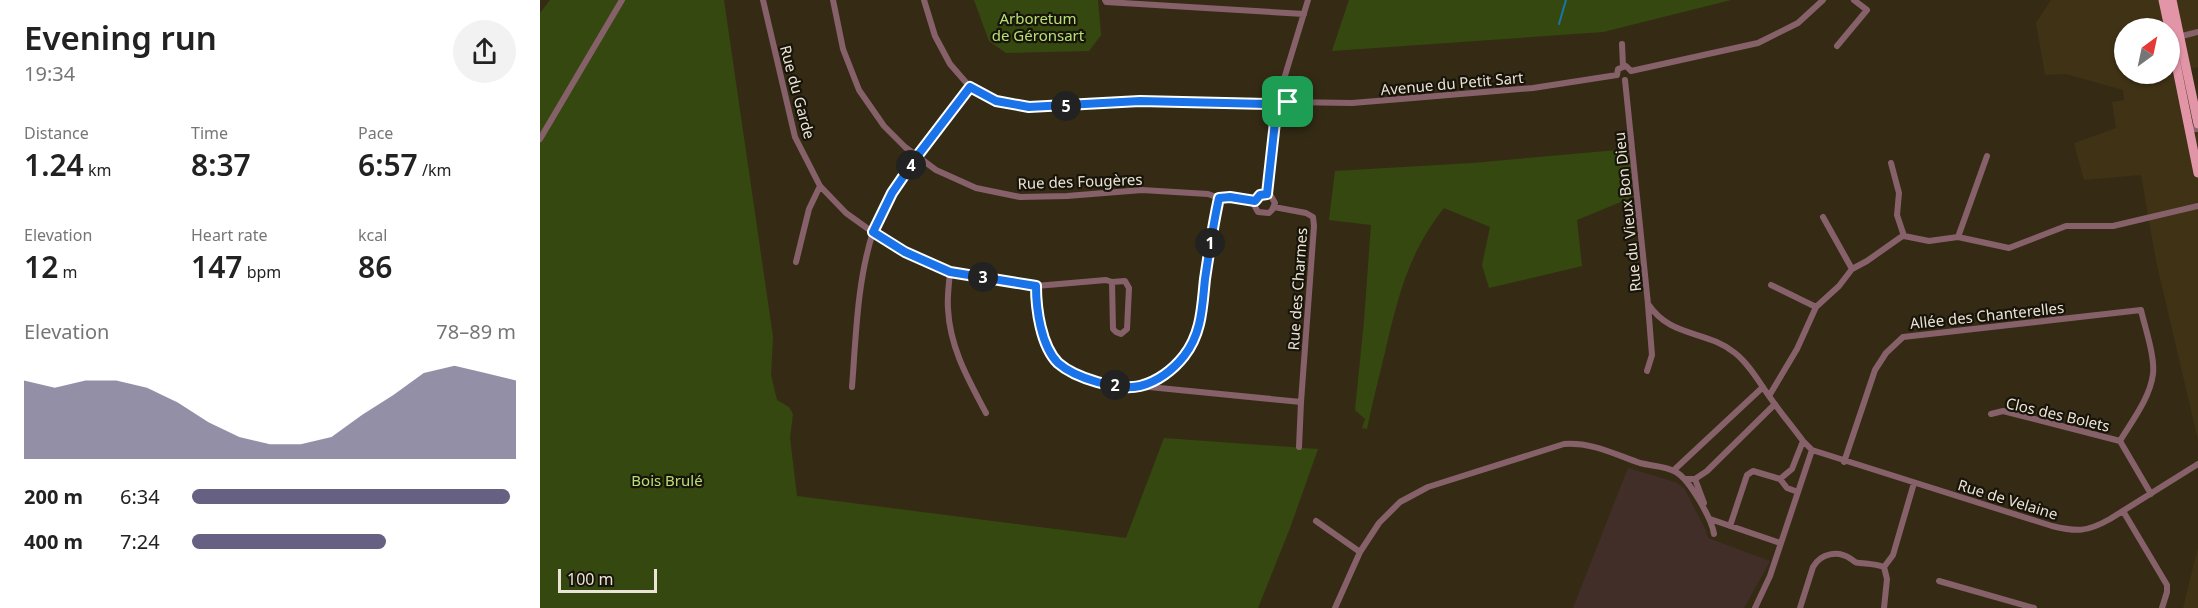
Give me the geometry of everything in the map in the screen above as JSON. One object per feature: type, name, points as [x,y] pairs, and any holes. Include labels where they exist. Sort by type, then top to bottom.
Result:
[{"type":"main road","points":[[2163,0],[2168,18]]},
{"type":"main road","points":[[2172,0],[2172,18]]},
{"type":"main road","points":[[2180,61],[2198,124]]},
{"type":"main road","points":[[2180,70],[2193,129],[2198,173]]},
{"type":"street","points":[[540,139],[622,0]]},
{"type":"street","name":"Rue du Garde","points":[[763,0],[795,137],[820,186],[846,213],[905,252],[950,272],[1036,286],[1106,280],[1112,282]]},
{"type":"street","name":"Rue des Fougères","points":[[833,0],[843,49],[859,90],[884,126],[905,147],[936,170],[959,182],[1020,197],[1142,190],[1208,194],[1219,198],[1230,197],[1255,201]]},
{"type":"street","points":[[924,0],[928,17],[950,63],[970,87],[996,101],[1029,107],[1140,101],[1267,104]]},
{"type":"street","points":[[1105,0],[1106,2],[1304,14]]},
{"type":"street","points":[[1280,92],[1308,0]]},
{"type":"street","points":[[1631,71],[1758,43],[1798,23],[1823,0]]},
{"type":"street","points":[[1837,46],[1867,10],[1854,0]]},
{"type":"street","points":[[2180,33],[2198,32]]},
{"type":"street","points":[[1622,44],[1623,66]]},
{"type":"street","points":[[1623,66],[1631,71]]},
{"type":"street","points":[[1623,66],[1618,69],[1617,75],[1621,80],[1630,77],[1631,71]]},
{"type":"street","name":"Avenue du Petit Sart","points":[[1288,102],[1352,103],[1403,99],[1533,88],[1617,75]]},
{"type":"street","name":"Rue du Vieux Bon Dieu","points":[[1625,80],[1648,304],[1657,317],[1667,324],[1710,339],[1737,354],[1775,404]]},
{"type":"street","points":[[852,387],[859,298],[873,232],[892,193],[970,87]]},
{"type":"street","points":[[1280,92],[1284,94],[1288,102],[1287,108],[1276,113],[1267,104],[1273,93],[1280,92]]},
{"type":"street","points":[[1267,194],[1276,113]]},
{"type":"street","points":[[1958,237],[1987,156]]},
{"type":"street","points":[[1891,163],[1899,193],[1897,215],[1904,236]]},
{"type":"street","points":[[796,262],[808,209],[820,186]]},
{"type":"street","points":[[1267,194],[1274,199],[1274,207],[1269,213],[1262,213],[1256,209],[1255,201],[1260,195],[1267,194]]},
{"type":"street","points":[[1139,386],[1166,375],[1184,357],[1198,332],[1211,235],[1219,198]]},
{"type":"street","points":[[1769,396],[1797,349],[1816,308],[1839,286],[1852,269],[1904,236],[1929,242],[1958,237],[2009,248],[2066,225],[2113,226],[2198,206]]},
{"type":"street","name":"Rue des Charmes","points":[[1274,207],[1306,213],[1313,217],[1314,226],[1299,447]]},
{"type":"street","points":[[1823,217],[1852,269]]},
{"type":"street","points":[[950,272],[948,309],[952,342],[964,375],[986,413]]},
{"type":"street","points":[[1125,281],[1129,288],[1127,329],[1121,334],[1113,329],[1112,282],[1125,281]]},
{"type":"street","points":[[1771,285],[1816,308]]},
{"type":"street","points":[[1036,286],[1039,321],[1047,344],[1058,362],[1091,382],[1301,402]]},
{"type":"street","points":[[1647,371],[1652,355],[1648,304]]},
{"type":"street","name":"Allée des Chanterelles","points":[[1845,462],[1875,370],[1886,353],[1903,337],[2141,310],[2153,374],[2149,389],[2120,441]]},
{"type":"street","points":[[1166,375],[1169,389]]},
{"type":"street","points":[[1674,470],[1763,387]]},
{"type":"street","points":[[1685,479],[1695,479],[1707,471],[1775,404],[1803,441],[1792,468],[1780,479]]},
{"type":"street","name":"Clos des Bolets","points":[[1991,414],[2003,411],[2120,441]]},
{"type":"street","name":"Rue de Velaine","points":[[1803,441],[1812,450],[1845,462],[2069,530],[2079,531],[2093,527],[2123,511],[2198,464]]},
{"type":"street","points":[[2120,441],[2151,494]]},
{"type":"street","points":[[1335,608],[1360,552],[1379,523],[1400,502],[1428,487],[1564,444],[1584,444],[1642,463],[1674,470],[1685,479],[1710,519],[1714,534]]},
{"type":"street","points":[[1755,608],[1770,576],[1812,450]]},
{"type":"street","points":[[1730,526],[1749,472],[1758,472],[1780,479],[1787,488],[1798,492]]},
{"type":"street","points":[[1695,479],[1710,515],[1718,522]]},
{"type":"street","points":[[1884,608],[1887,584],[1884,567],[1893,555],[1914,483]]},
{"type":"street","points":[[2123,511],[2165,580],[2167,592],[2162,608]]},
{"type":"street","points":[[1710,519],[1780,543]]},
{"type":"street","points":[[1316,520],[1360,552]]},
{"type":"street","points":[[1800,608],[1816,561],[1828,554],[1835,553],[1857,563],[1871,563],[1884,567]]},
{"type":"street","points":[[1939,581],[2034,608]]},
{"type":"shaded area","points":[[2051,0],[2198,0],[2198,67],[2189,69],[2198,114],[2198,440],[2156,261],[2141,175],[2084,180],[2074,143],[2116,128],[2112,102],[2124,100],[2123,90],[2066,74],[2045,75],[2036,23]]},
{"type":"shaded area","points":[[1628,468],[1675,482],[1684,488],[1708,538],[1770,561],[1744,608],[1573,608]]},
{"type":"shaded area","points":[[2198,547],[2198,608],[2183,608]]},
{"type":"green space","name":"Bois Brulé","points":[[550,0],[724,0],[773,337],[771,375],[777,400],[789,407],[793,414],[790,438],[797,496],[1126,538],[1164,438],[1318,449],[1258,608],[540,608],[540,13]]},
{"type":"green space","name":"Arboretum de Géronsart","points":[[974,0],[1098,0],[1101,35],[1089,51],[1006,53],[989,41]]},
{"type":"green space","points":[[1349,0],[1731,0],[1603,32],[1332,51]]},
{"type":"green space","points":[[1629,149],[1633,197],[1577,220],[1582,266],[1489,288],[1482,265],[1490,227],[1444,208],[1421,242],[1406,276],[1367,429],[1362,428],[1365,419],[1355,410],[1371,225],[1329,220],[1335,171],[1472,163]]},
{"type":"waterway","points":[[1559,24],[1566,0]]},
{"type":"route","points":[[970,87],[996,101],[1029,107],[1140,101],[1267,104],[1273,93],[1280,92],[1284,94],[1288,102],[1287,108],[1276,113],[1267,194],[1260,195],[1255,201],[1243,198],[1219,198],[1211,235],[1203,306],[1198,332],[1193,343],[1184,357],[1166,375],[1139,386],[1091,382],[1058,362],[1047,344],[1039,321],[1036,286],[950,272],[905,252],[873,232],[892,193],[970,87]]}]
